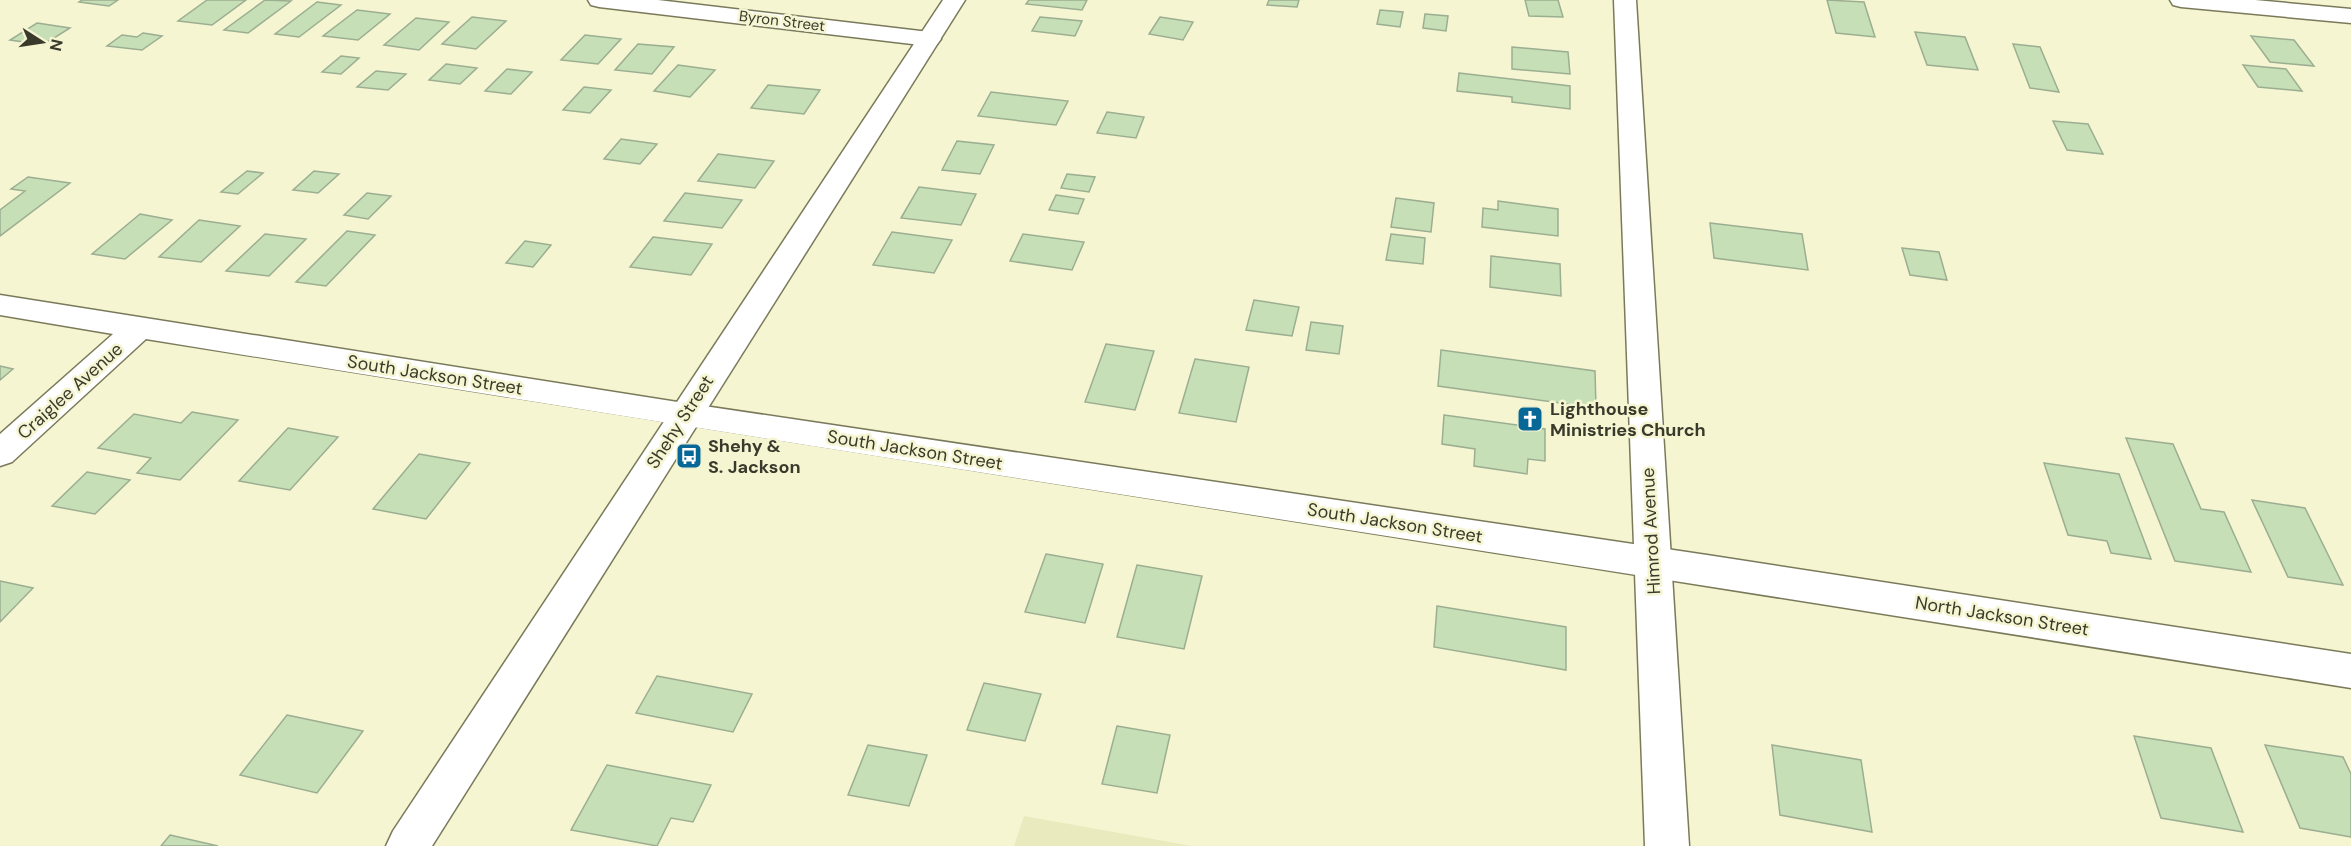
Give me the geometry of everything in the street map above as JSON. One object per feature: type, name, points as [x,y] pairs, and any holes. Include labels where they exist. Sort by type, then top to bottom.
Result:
[{"type":"street","name":"Byron Street","points":[[599,0],[929,39]]},
{"type":"street","name":"Shehy Street","points":[[408,846],[684,415],[954,0]]},
{"type":"street","name":"Himrod Avenue","points":[[1625,0],[1667,846]]},
{"type":"street","points":[[2181,0],[2351,16]]},
{"type":"street","name":"South Jackson Street","points":[[0,305],[684,415],[1653,562]]},
{"type":"street","name":"Craiglee Avenue","points":[[0,453],[139,328]]},
{"type":"street","name":"North Jackson Street","points":[[1653,562],[2351,671]]},
{"type":"shaded area","points":[[1024,816],[1192,846],[1014,846]]},
{"type":"building","points":[[82,0],[118,0],[109,6],[79,2]]},
{"type":"building","points":[[207,0],[246,0],[212,25],[178,21]]},
{"type":"building","points":[[265,0],[291,1],[248,33],[224,30]]},
{"type":"building","points":[[1029,0],[1087,0],[1082,10],[1026,4]]},
{"type":"building","points":[[1269,0],[1299,0],[1297,7],[1267,5]]},
{"type":"building","points":[[1525,0],[1558,0],[1563,17],[1529,16]]},
{"type":"building","points":[[1827,0],[1864,2],[1875,37],[1836,33]]},
{"type":"building","points":[[317,2],[341,5],[299,37],[275,34]]},
{"type":"building","points":[[357,10],[390,14],[358,40],[323,36]]},
{"type":"building","points":[[1380,10],[1403,12],[1400,27],[1377,24]]},
{"type":"building","points":[[1425,14],[1448,16],[1446,31],[1423,28]]},
{"type":"building","points":[[472,17],[506,21],[476,49],[442,44]]},
{"type":"building","points":[[1040,17],[1082,21],[1075,36],[1032,31]]},
{"type":"building","points":[[1160,17],[1193,22],[1183,40],[1149,34]]},
{"type":"building","points":[[416,18],[449,22],[419,50],[384,45]]},
{"type":"building","points":[[37,23],[70,28],[43,45],[10,40]]},
{"type":"building","points":[[1915,32],[1965,37],[1978,70],[1927,65]]},
{"type":"building","points":[[143,33],[162,36],[142,50],[107,46],[122,35],[137,37]]},
{"type":"building","points":[[585,35],[621,39],[598,64],[561,60]]},
{"type":"building","points":[[2251,36],[2294,40],[2314,66],[2270,62]]},
{"type":"building","points":[[638,44],[674,47],[652,74],[615,70]]},
{"type":"building","points":[[2013,44],[2040,47],[2059,92],[2030,88]]},
{"type":"building","points":[[1512,47],[1568,52],[1570,74],[1512,69]]},
{"type":"building","points":[[341,56],[359,58],[341,74],[322,72]]},
{"type":"building","points":[[446,64],[477,68],[460,84],[429,80]]},
{"type":"building","points":[[678,65],[715,70],[690,97],[654,91]]},
{"type":"building","points":[[2243,65],[2286,69],[2302,91],[2258,87]]},
{"type":"building","points":[[507,69],[532,72],[511,94],[485,91]]},
{"type":"building","points":[[376,71],[406,74],[388,90],[357,87]]},
{"type":"building","points":[[1459,73],[1570,86],[1570,109],[1512,102],[1512,97],[1457,91]]},
{"type":"building","points":[[768,85],[820,90],[804,114],[751,108]]},
{"type":"building","points":[[584,87],[611,90],[590,113],[563,110]]},
{"type":"building","points":[[991,92],[1068,101],[1056,125],[978,116]]},
{"type":"building","points":[[1107,112],[1144,117],[1136,138],[1097,133]]},
{"type":"building","points":[[2053,121],[2088,124],[2103,154],[2067,150]]},
{"type":"building","points":[[621,139],[657,144],[640,164],[604,159]]},
{"type":"building","points":[[957,141],[994,145],[980,174],[942,170]]},
{"type":"building","points":[[718,154],[774,161],[755,188],[698,181]]},
{"type":"building","points":[[247,171],[263,173],[238,194],[221,192]]},
{"type":"building","points":[[314,171],[339,174],[318,193],[293,190]]},
{"type":"building","points":[[1067,174],[1095,177],[1089,192],[1061,188]]},
{"type":"building","points":[[28,177],[70,183],[0,236],[0,210],[25,191],[11,189]]},
{"type":"building","points":[[919,187],[976,194],[961,225],[901,218]]},
{"type":"building","points":[[367,193],[391,196],[368,219],[344,215]]},
{"type":"building","points":[[685,193],[742,200],[722,228],[664,221]]},
{"type":"building","points":[[1056,195],[1084,199],[1078,214],[1049,210]]},
{"type":"building","points":[[1396,198],[1434,203],[1431,232],[1391,227]]},
{"type":"building","points":[[1498,201],[1558,209],[1558,236],[1482,227],[1483,208],[1498,210]]},
{"type":"building","points":[[140,214],[172,220],[125,259],[92,254]]},
{"type":"building","points":[[199,220],[240,226],[201,262],[159,257]]},
{"type":"building","points":[[1710,223],[1802,234],[1808,270],[1714,258]]},
{"type":"building","points":[[347,231],[375,235],[326,286],[296,282]]},
{"type":"building","points":[[892,232],[952,240],[934,273],[873,265]]},
{"type":"building","points":[[265,234],[306,239],[269,276],[226,271]]},
{"type":"building","points":[[1023,234],[1084,242],[1072,270],[1010,261]]},
{"type":"building","points":[[1391,234],[1425,238],[1423,264],[1386,260]]},
{"type":"building","points":[[653,237],[712,244],[691,275],[630,267]]},
{"type":"building","points":[[525,241],[551,245],[533,267],[506,263]]},
{"type":"building","points":[[1902,248],[1939,252],[1947,280],[1910,275]]},
{"type":"building","points":[[1491,256],[1560,264],[1561,296],[1490,287]]},
{"type":"building","points":[[1254,300],[1299,307],[1292,336],[1246,330]]},
{"type":"building","points":[[1311,322],[1343,326],[1339,354],[1306,350]]},
{"type":"building","points":[[1106,344],[1154,351],[1135,410],[1085,402]]},
{"type":"building","points":[[1441,350],[1595,371],[1596,408],[1438,386]]},
{"type":"building","points":[[1195,359],[1249,367],[1236,422],[1179,413]]},
{"type":"building","points":[[0,366],[13,369],[0,380]]},
{"type":"building","points":[[192,412],[238,420],[180,480],[137,473],[151,458],[98,448],[134,414],[181,423]]},
{"type":"building","points":[[1444,415],[1545,429],[1545,461],[1528,459],[1527,474],[1474,466],[1475,449],[1442,444]]},
{"type":"building","points":[[288,428],[338,437],[290,490],[239,481]]},
{"type":"building","points":[[2126,438],[2173,444],[2201,509],[2224,512],[2251,572],[2175,561]]},
{"type":"building","points":[[419,454],[470,463],[426,519],[373,509]]},
{"type":"building","points":[[2044,463],[2119,474],[2151,559],[2111,553],[2107,541],[2068,535]]},
{"type":"building","points":[[87,472],[130,480],[95,514],[52,506]]},
{"type":"building","points":[[2252,500],[2305,508],[2343,585],[2288,577]]},
{"type":"building","points":[[1046,554],[1103,564],[1085,623],[1025,612]]},
{"type":"building","points":[[1137,565],[1202,576],[1184,649],[1117,637]]},
{"type":"building","points":[[0,581],[33,588],[0,622]]},
{"type":"building","points":[[1437,606],[1566,627],[1566,670],[1434,647]]},
{"type":"building","points":[[657,676],[752,694],[733,732],[636,713]]},
{"type":"building","points":[[984,683],[1041,694],[1025,741],[967,730]]},
{"type":"building","points":[[287,715],[363,731],[317,793],[240,775]]},
{"type":"building","points":[[1117,726],[1170,735],[1157,793],[1102,784]]},
{"type":"building","points":[[2134,736],[2211,748],[2243,832],[2161,818]]},
{"type":"building","points":[[868,745],[927,755],[909,806],[848,795]]},
{"type":"building","points":[[1772,745],[1861,760],[1872,832],[1780,815]]},
{"type":"building","points":[[2265,745],[2343,757],[2351,774],[2351,837],[2300,828]]},
{"type":"building","points":[[607,765],[711,785],[693,822],[671,818],[657,846],[571,830]]},
{"type":"building","points":[[170,835],[218,846],[161,846]]},
{"type":"place","name":"Lighthouse Ministries Church","points":[[1530,419]]},
{"type":"place","name":"Shehy & S. Jackson","points":[[689,456]]}]
